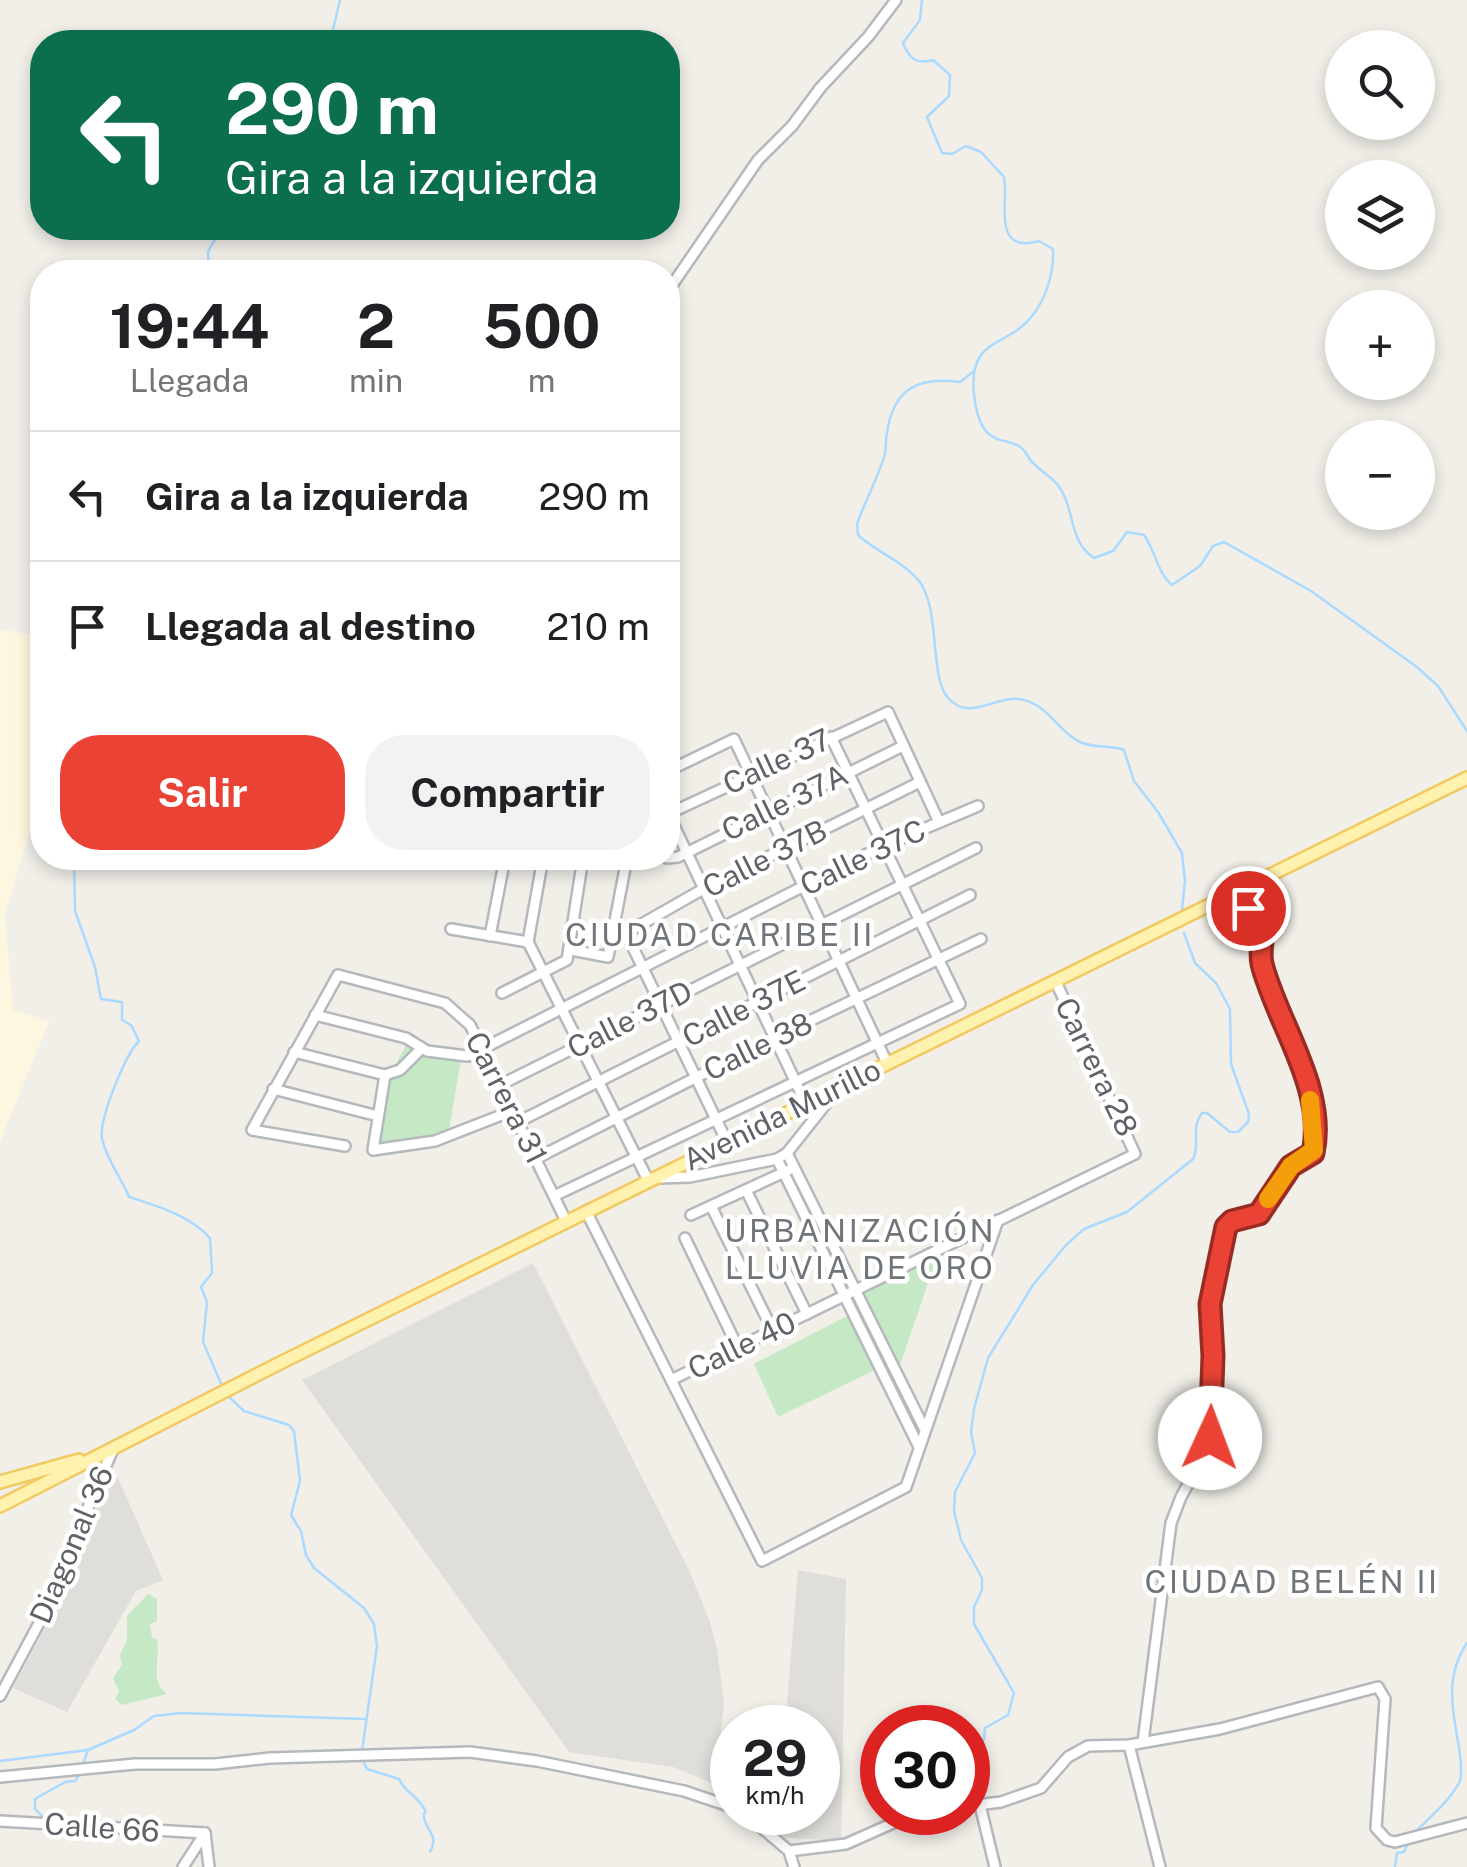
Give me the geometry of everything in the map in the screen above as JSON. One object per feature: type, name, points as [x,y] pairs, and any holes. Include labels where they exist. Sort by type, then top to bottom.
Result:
[{"type":"main road","name":"Avenida Murillo","points":[[0,1506],[225,1390],[1467,778]]},
{"type":"main road","name":"Avenida Murillo","points":[[0,1482],[98,1454]]},
{"type":"street","points":[[680,274],[758,160],[792,126],[821,86],[868,37],[896,0]]},
{"type":"street","name":"Calle 37","points":[[680,807],[888,712],[903,746]]},
{"type":"street","points":[[556,1196],[960,1004],[831,737]]},
{"type":"street","points":[[680,765],[734,740],[887,1063]]},
{"type":"street","points":[[903,746],[939,822]]},
{"type":"street","name":"Calle 37A","points":[[680,854],[903,746]]},
{"type":"street","name":"Calle 37B","points":[[626,933],[705,888],[920,782]]},
{"type":"street","name":"Calle 37C","points":[[483,1051],[883,846],[978,806]]},
{"type":"street","points":[[680,836],[806,1104]]},
{"type":"street","name":"Calle 37D","points":[[500,1085],[976,848]]},
{"type":"street","points":[[490,936],[503,870]]},
{"type":"street","points":[[541,870],[528,942],[636,1160],[651,1179],[690,1178],[777,1159],[788,1153],[839,1088]]},
{"type":"street","points":[[502,994],[568,960],[580,870]]},
{"type":"street","points":[[570,950],[608,957],[625,870]]},
{"type":"street","name":"Calle 37E","points":[[518,1122],[970,895]]},
{"type":"street","points":[[1143,1742],[1171,1523],[1180,1497],[1209,1446],[1213,1356],[1210,1304],[1226,1227],[1232,1221],[1259,1214],[1291,1166],[1310,1156],[1315,1141],[1310,1098],[1288,1026],[1261,961],[1262,925],[1256,914],[1227,898]]},
{"type":"street","points":[[614,924],[626,933],[727,1142]]},
{"type":"street","points":[[451,929],[528,942]]},
{"type":"street","name":"Calle 38","points":[[538,1158],[774,1038],[981,940]]},
{"type":"street","name":"Carrera 31","points":[[316,1015],[338,975],[424,996],[444,1003],[463,1018],[538,1158],[566,1221]]},
{"type":"street","name":"Carrera 28","points":[[1055,980],[1135,1146],[1135,1154]]},
{"type":"street","points":[[345,1146],[252,1130],[316,1015],[406,1038],[422,1048],[467,1056],[483,1051]]},
{"type":"street","points":[[294,1052],[385,1075],[400,1070],[422,1048]]},
{"type":"street","points":[[385,1075],[373,1150],[439,1139],[512,1111]]},
{"type":"street","points":[[273,1089],[378,1116]]},
{"type":"street","points":[[788,1153],[918,1445]]},
{"type":"street","name":"Calle 40","points":[[671,1380],[1135,1154]]},
{"type":"street","points":[[777,1159],[924,1428]]},
{"type":"street","points":[[692,1215],[794,1166]]},
{"type":"street","points":[[746,1190],[807,1314]]},
{"type":"street","points":[[711,1206],[773,1330]]},
{"type":"street","points":[[586,1211],[758,1560],[765,1560],[906,1487],[998,1220]]},
{"type":"street","points":[[685,1238],[738,1348]]},
{"type":"street","name":"Diagonal 36","points":[[0,1696],[38,1625],[114,1446]]},
{"type":"street","points":[[990,1803],[1018,1798],[1040,1788],[1076,1750],[1088,1746],[1130,1745],[1220,1730],[1378,1688],[1385,1700],[1376,1828],[1394,1842],[1467,1824]]},
{"type":"street","points":[[1130,1745],[1160,1867]]},
{"type":"street","points":[[0,1778],[81,1768],[416,1751],[506,1755],[710,1800]]},
{"type":"street","name":"Calle 66","points":[[0,1820],[204,1834]]},
{"type":"street","points":[[184,1867],[204,1834]]},
{"type":"street","points":[[204,1834],[209,1867]]},
{"type":"street","points":[[771,1835],[790,1851],[794,1867]]},
{"type":"street","points":[[790,1851],[846,1844],[866,1835]]},
{"type":"street","points":[[987,1835],[994,1867]]},
{"type":"shaded area","points":[[0,629],[30,635],[30,831],[5,913],[13,1010],[49,1021],[0,1142]]},
{"type":"shaded area","points":[[533,1263],[689,1570],[710,1622],[724,1702],[710,1705],[710,1782],[673,1767],[569,1752],[302,1380]]},
{"type":"shaded area","points":[[118,1478],[163,1580],[136,1591],[67,1712],[13,1688],[45,1628],[102,1484]]},
{"type":"shaded area","points":[[798,1570],[846,1579],[841,1841],[776,1837],[840,1835],[840,1705],[787,1705]]},
{"type":"green space","points":[[407,1043],[422,1055],[461,1059],[449,1130],[440,1138],[378,1145],[388,1080]]},
{"type":"green space","points":[[938,1254],[899,1368],[862,1293]]},
{"type":"green space","points":[[849,1315],[877,1369],[778,1417],[754,1364]]},
{"type":"green space","points":[[148,1594],[157,1599],[157,1621],[150,1624],[158,1646],[158,1683],[167,1694],[122,1705],[115,1699],[119,1691],[113,1678],[122,1665],[120,1655],[127,1640],[127,1616]]},
{"type":"waterway","points":[[333,30],[340,0]]},
{"type":"waterway","points":[[922,0],[920,20],[903,43],[914,59],[933,60],[950,75],[949,96],[927,117],[942,153],[952,154],[966,146],[981,152],[1004,177],[1008,233],[1014,240],[1039,241],[1053,249],[1049,284],[1033,315],[983,352],[977,362],[974,399],[985,430],[1021,448],[1057,484],[1075,533],[1094,558],[1113,551],[1127,532],[1144,535],[1172,585],[1200,566],[1213,546],[1224,542],[1311,591],[1417,667],[1438,686],[1467,731]]},
{"type":"waterway","points":[[208,260],[214,240]]},
{"type":"waterway","points":[[973,372],[960,382],[920,384],[902,396],[890,418],[885,454],[857,524],[858,535],[905,568],[926,593],[942,688],[956,705],[974,708],[1019,699],[1038,706],[1080,742],[1124,750],[1134,781],[1182,853],[1182,909]]},
{"type":"waterway","points":[[74,870],[75,911],[95,967],[101,999],[122,1002],[122,1020],[131,1025],[139,1041],[114,1088],[102,1129],[104,1146],[129,1197],[183,1217],[210,1238],[212,1273],[201,1287],[207,1302],[203,1342],[223,1388]]},
{"type":"waterway","points":[[990,1725],[1008,1715],[1014,1693],[974,1624],[982,1578],[961,1540],[954,1511],[955,1492],[975,1453],[971,1432],[974,1409],[988,1358],[1033,1285],[1066,1245],[1084,1229],[1127,1212],[1193,1159],[1202,1113],[1230,1132],[1238,1132],[1248,1122],[1249,1114],[1231,1064],[1230,1009],[1216,983],[1195,963],[1184,933]]},
{"type":"waterway","points":[[227,1395],[244,1411],[289,1425],[294,1431],[300,1481],[291,1515],[301,1531],[306,1555],[314,1568],[364,1608],[374,1624],[377,1646],[362,1751]]},
{"type":"waterway","points":[[1413,1834],[1460,1781],[1452,1698],[1458,1661],[1467,1643]]},
{"type":"waterway","points":[[83,1764],[88,1750],[134,1730],[154,1716],[181,1713],[365,1719]]},
{"type":"waterway","points":[[0,1761],[88,1750]]},
{"type":"waterway","points":[[362,1759],[367,1769],[399,1779],[421,1804],[433,1839],[430,1852]]},
{"type":"waterway","points":[[46,1820],[35,1809],[35,1799],[65,1782],[75,1781],[81,1772]]},
{"type":"waterway","points":[[1395,1867],[1397,1853],[1404,1852],[1409,1841]]},
{"type":"slow traffic","points":[[1268,1199],[1291,1166],[1313,1153],[1310,1100]]},
{"type":"district","name":"CIUDAD CARIBE II","points":[[720,935]]},
{"type":"district","name":"URBANIZACIÓN LLUVIA DE ORO","points":[[860,1250]]},
{"type":"district","name":"CIUDAD BELÉN II","points":[[1292,1582]]},
{"type":"route","points":[[1210,1438],[1210,1304],[1226,1227],[1229,1222],[1259,1214],[1291,1166],[1313,1153],[1315,1141],[1301,1064],[1261,961],[1262,925],[1248,908]]}]
